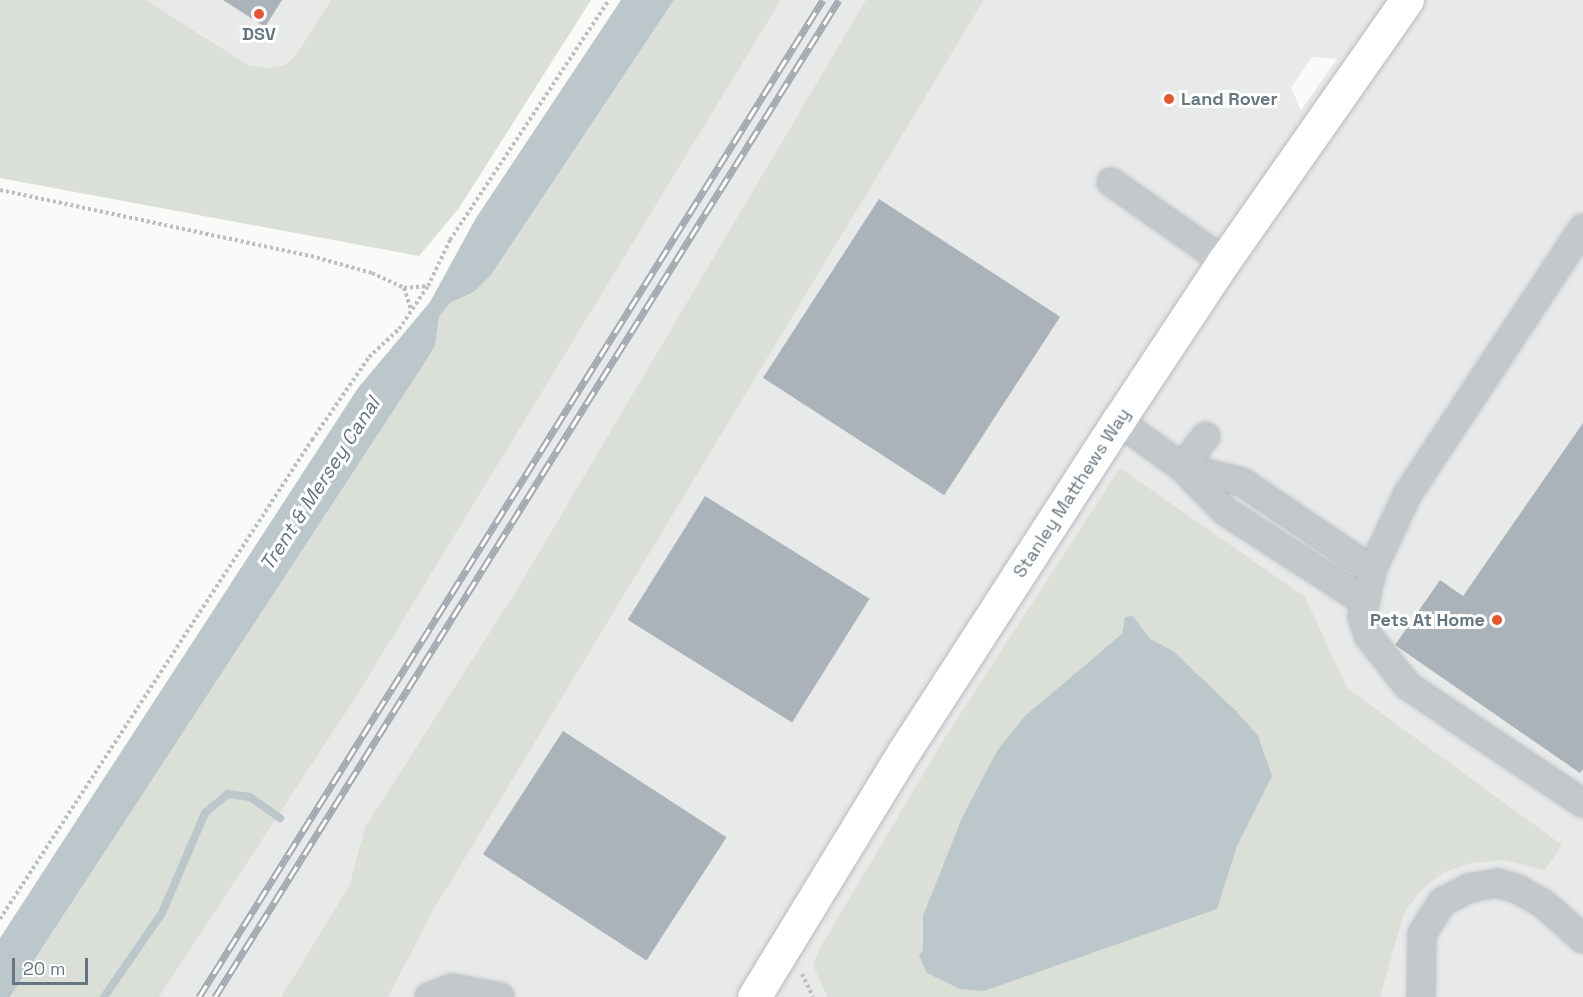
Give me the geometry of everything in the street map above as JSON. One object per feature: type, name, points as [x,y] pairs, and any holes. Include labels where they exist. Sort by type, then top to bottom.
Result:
[{"type":"main road","name":"Stanley Matthews Way","points":[[765,993],[905,750],[1224,261],[1407,0]]},
{"type":"lane","points":[[1112,183],[1224,261]]},
{"type":"lane","points":[[1583,228],[1408,493],[1372,570],[1362,616],[1369,638],[1408,686],[1583,802]]},
{"type":"lane","points":[[1118,421],[1182,467],[1225,510],[1365,602]]},
{"type":"lane","points":[[1182,467],[1206,436]]},
{"type":"lane","points":[[1182,467],[1242,482],[1372,570]]},
{"type":"lane","points":[[1421,997],[1422,934],[1442,902],[1468,888],[1498,883],[1517,889],[1544,904],[1583,939]]},
{"type":"lane","points":[[429,997],[452,988],[500,997]]},
{"type":"path","points":[[0,920],[312,440],[369,357],[399,329],[428,286],[450,240],[609,0]]},
{"type":"path","points":[[0,189],[233,238],[372,273],[404,288],[428,286]]},
{"type":"path","points":[[404,288],[411,310]]},
{"type":"shaded area","points":[[0,0],[146,0],[248,65],[267,68],[285,65],[296,55],[331,0],[591,0],[459,208],[419,256],[0,178]]},
{"type":"shaded area","points":[[146,0],[331,0],[296,55],[285,65],[267,68],[248,65]]},
{"type":"shaded area","points":[[674,0],[781,0],[358,694],[159,997],[10,997],[422,367],[435,346],[439,317],[450,303],[474,292],[491,275]]},
{"type":"shaded area","points":[[781,0],[938,0],[518,588],[365,827],[349,886],[281,997],[159,997],[358,694]]},
{"type":"shaded area","points":[[866,0],[984,0],[433,911],[388,997],[281,997],[349,886],[365,827],[518,588]]},
{"type":"shaded area","points":[[984,0],[1583,0],[1583,997],[388,997],[433,911]],"holes":[[[1312,57],[1337,59],[1301,110],[1291,88]]]},
{"type":"shaded area","points":[[1120,468],[1305,597],[1347,688],[1562,845],[1545,870],[1504,860],[1471,863],[1444,872],[1420,891],[1404,913],[1380,997],[827,997],[813,965],[820,948],[944,739]]},
{"type":"water","name":"Trent & Mersey Canal","points":[[621,0],[674,0],[491,275],[474,292],[450,303],[439,317],[435,346],[422,367],[10,997],[0,997],[0,938],[358,388],[430,302],[476,218]]},
{"type":"water","points":[[1133,616],[1150,639],[1173,651],[1236,711],[1258,736],[1272,776],[1237,846],[1217,909],[984,991],[960,989],[927,973],[919,956],[923,950],[923,916],[962,818],[997,751],[1025,716],[1122,634],[1125,617]]},
{"type":"building","name":"DSV","points":[[223,0],[282,0],[265,27]]},
{"type":"building","points":[[879,199],[1060,317],[944,495],[763,378]]},
{"type":"building","name":"Pets At Home","points":[[1583,423],[1583,769],[1580,773],[1395,645],[1440,580],[1463,596]]},
{"type":"building","points":[[705,496],[870,599],[792,723],[628,620]]},
{"type":"building","points":[[563,731],[727,837],[646,960],[483,854]]},
{"type":"waterway","points":[[104,997],[162,913],[205,813],[228,794],[250,797],[280,818]]},
{"type":"railway","points":[[199,997],[823,0]]},
{"type":"railway","points":[[215,997],[839,0]]},
{"type":"place","name":"DSV","points":[[259,14]]},
{"type":"place","name":"Land Rover","points":[[1169,99]]},
{"type":"place","name":"Pets At Home","points":[[1497,620]]}]
